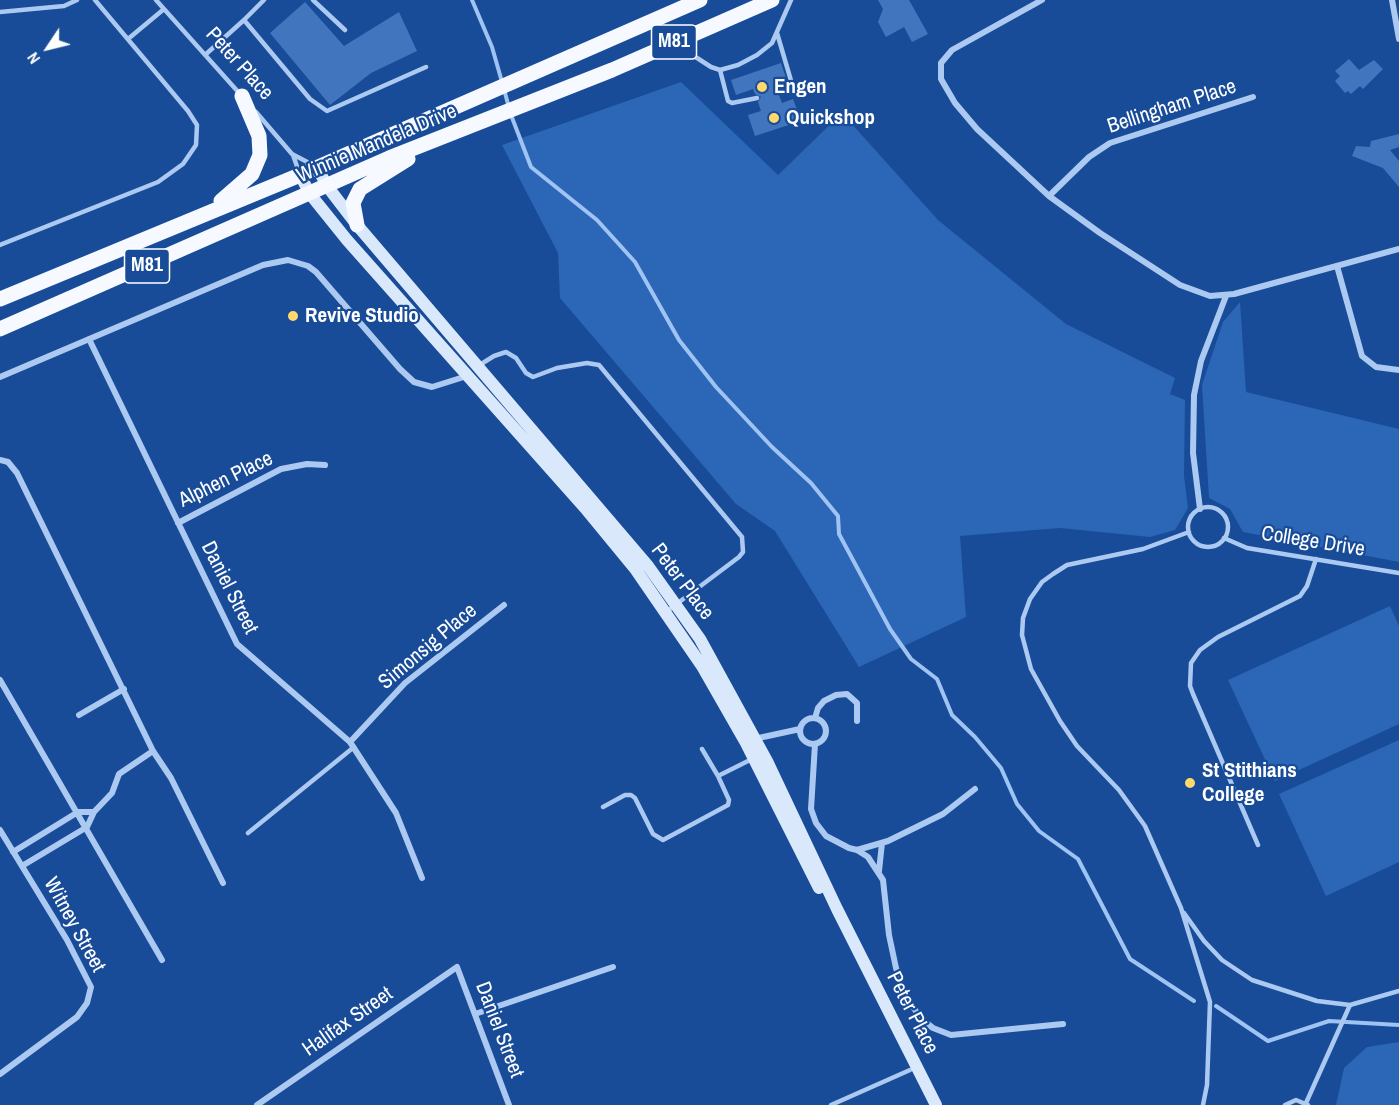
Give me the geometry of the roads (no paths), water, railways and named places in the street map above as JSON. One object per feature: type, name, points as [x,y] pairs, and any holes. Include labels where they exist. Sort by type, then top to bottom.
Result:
[{"type":"main road","name":"Winnie Mandela Drive","points":[[0,299],[300,175],[700,0]]},
{"type":"main road","name":"Winnie Mandela Drive","points":[[0,329],[327,186],[492,119],[772,0]]},
{"type":"main road","points":[[207,212],[245,182],[256,168],[260,155],[259,135],[242,96]]},
{"type":"main road","points":[[357,225],[353,203],[360,189],[442,139]]},
{"type":"main road","name":"Peter Place","points":[[317,167],[327,186],[357,225],[648,566],[671,608]]},
{"type":"main road","name":"Peter Place","points":[[300,175],[310,194],[354,249],[700,639],[729,702],[936,1105]]},
{"type":"main road","name":"Peter Place","points":[[751,741],[754,758],[927,1105]]},
{"type":"street","points":[[1042,0],[960,45],[946,56],[940,71],[945,87],[966,118],[1049,196],[1143,263],[1180,285],[1210,296],[1226,296],[1399,249]]},
{"type":"street","points":[[1392,0],[1399,39]]},
{"type":"street","name":"Bellingham Place","points":[[1049,196],[1089,157],[1110,143],[1253,98]]},
{"type":"street","points":[[0,377],[263,265],[288,260],[308,266],[316,272],[400,369],[414,382],[432,387],[467,376],[477,367]]},
{"type":"street","points":[[1337,266],[1362,356],[1376,367],[1399,370]]},
{"type":"street","points":[[1200,508],[1193,453],[1194,395],[1201,361],[1226,296]]},
{"type":"street","name":"Daniel Street","points":[[89,339],[237,644],[352,745],[396,813],[422,878]]},
{"type":"street","points":[[0,460],[8,462],[17,473],[153,751],[171,778],[223,883]]},
{"type":"street","name":"Alphen Place","points":[[178,523],[281,469],[307,464],[325,465]]},
{"type":"street","name":"Simonsig Place","points":[[352,745],[405,684],[504,605]]},
{"type":"street","points":[[0,681],[87,827],[162,960]]},
{"type":"street","points":[[79,715],[124,689]]},
{"type":"street","points":[[815,718],[818,708],[824,701],[847,693],[857,703],[857,721]]},
{"type":"street","points":[[751,741],[800,729],[805,720],[815,718],[824,724],[825,731],[824,738],[815,744]]},
{"type":"street","points":[[800,729],[804,740],[815,744]]},
{"type":"street","points":[[815,744],[810,792],[811,809],[816,823],[826,836],[840,846],[857,850],[868,857],[879,872],[885,888],[889,934],[896,968],[903,990],[920,1018],[933,1029],[951,1035],[1063,1024]]},
{"type":"street","points":[[22,866],[87,827],[94,812],[112,793],[119,774],[153,751]]},
{"type":"street","points":[[857,850],[882,843],[943,814],[975,789]]},
{"type":"street","points":[[13,852],[78,812],[94,812]]},
{"type":"street","name":"Witney Street","points":[[0,830],[86,972],[91,987],[90,996],[77,1017],[0,1074]]},
{"type":"street","points":[[879,872],[882,843]]},
{"type":"street","name":"Daniel Street","points":[[457,967],[510,1105]]},
{"type":"street","name":"Halifax Street","points":[[257,1105],[457,967]]},
{"type":"street","points":[[475,1014],[614,967]]},
{"type":"lane","points":[[0,12],[64,6],[77,0]]},
{"type":"lane","points":[[0,245],[158,182],[175,171],[191,154],[197,136],[192,117],[95,0]]},
{"type":"lane","name":"Peter Place","points":[[156,0],[292,154],[300,175]]},
{"type":"lane","points":[[205,55],[264,0]]},
{"type":"lane","points":[[313,0],[345,30]]},
{"type":"lane","points":[[674,42],[704,63],[720,70],[757,55],[772,43],[791,0]]},
{"type":"lane","points":[[128,39],[164,9]]},
{"type":"lane","points":[[244,20],[310,99],[323,110],[333,111],[426,67]]},
{"type":"lane","points":[[777,33],[792,84],[778,91]]},
{"type":"lane","points":[[720,70],[728,101],[732,103],[757,98]]},
{"type":"lane","name":"Peter Place","points":[[292,154],[317,167]]},
{"type":"lane","points":[[477,367],[494,356],[506,352],[533,377],[557,368],[587,363],[599,364],[742,537],[743,552],[739,557],[671,608]]},
{"type":"lane","points":[[1200,508],[1213,508],[1223,514],[1228,526],[1224,538],[1214,546],[1208,547],[1195,542],[1189,532],[1190,517],[1200,508]]},
{"type":"lane","points":[[1189,532],[1143,549],[1067,565],[1042,582],[1030,599],[1023,618],[1022,635],[1031,669],[1060,721],[1077,746],[1119,790],[1144,826],[1181,908],[1210,1002],[1207,1085],[1203,1105]]},
{"type":"lane","name":"College Drive","points":[[1224,538],[1247,548],[1399,573]]},
{"type":"lane","points":[[1258,845],[1190,686],[1191,663],[1200,650],[1218,637],[1300,596],[1307,586],[1316,559]]},
{"type":"lane","points":[[248,832],[352,745]]},
{"type":"lane","points":[[603,807],[625,795],[631,795],[635,798],[653,834],[663,840],[728,805],[729,800],[718,776],[702,749]]},
{"type":"lane","points":[[718,776],[754,758]]},
{"type":"lane","points":[[1181,908],[1204,941],[1222,960],[1252,980],[1317,1001],[1350,1005],[1399,991]]},
{"type":"lane","points":[[1285,1105],[1296,1100],[1307,1104],[1350,1005]]},
{"type":"lane","points":[[831,1105],[910,1070]]},
{"type":"waterway","points":[[472,0],[492,47],[502,82]]},
{"type":"waterway","points":[[504,89],[509,108]]},
{"type":"waterway","points":[[511,115],[531,167],[597,220],[635,262],[679,340],[716,387],[772,447],[811,483],[838,516],[839,534],[890,629],[911,659],[937,679],[952,715],[975,737],[1001,768],[1017,804],[1039,831],[1078,859],[1130,959],[1194,1001]]},
{"type":"waterway","points":[[1216,1006],[1268,1041],[1329,1021],[1399,1025]]},
{"type":"place","name":"Engen","points":[[762,87]]},
{"type":"place","name":"Quickshop","points":[[774,118]]},
{"type":"place","name":"Revive Studio","points":[[293,316]]},
{"type":"place","name":"St Stithians College","points":[[1190,783]]}]
